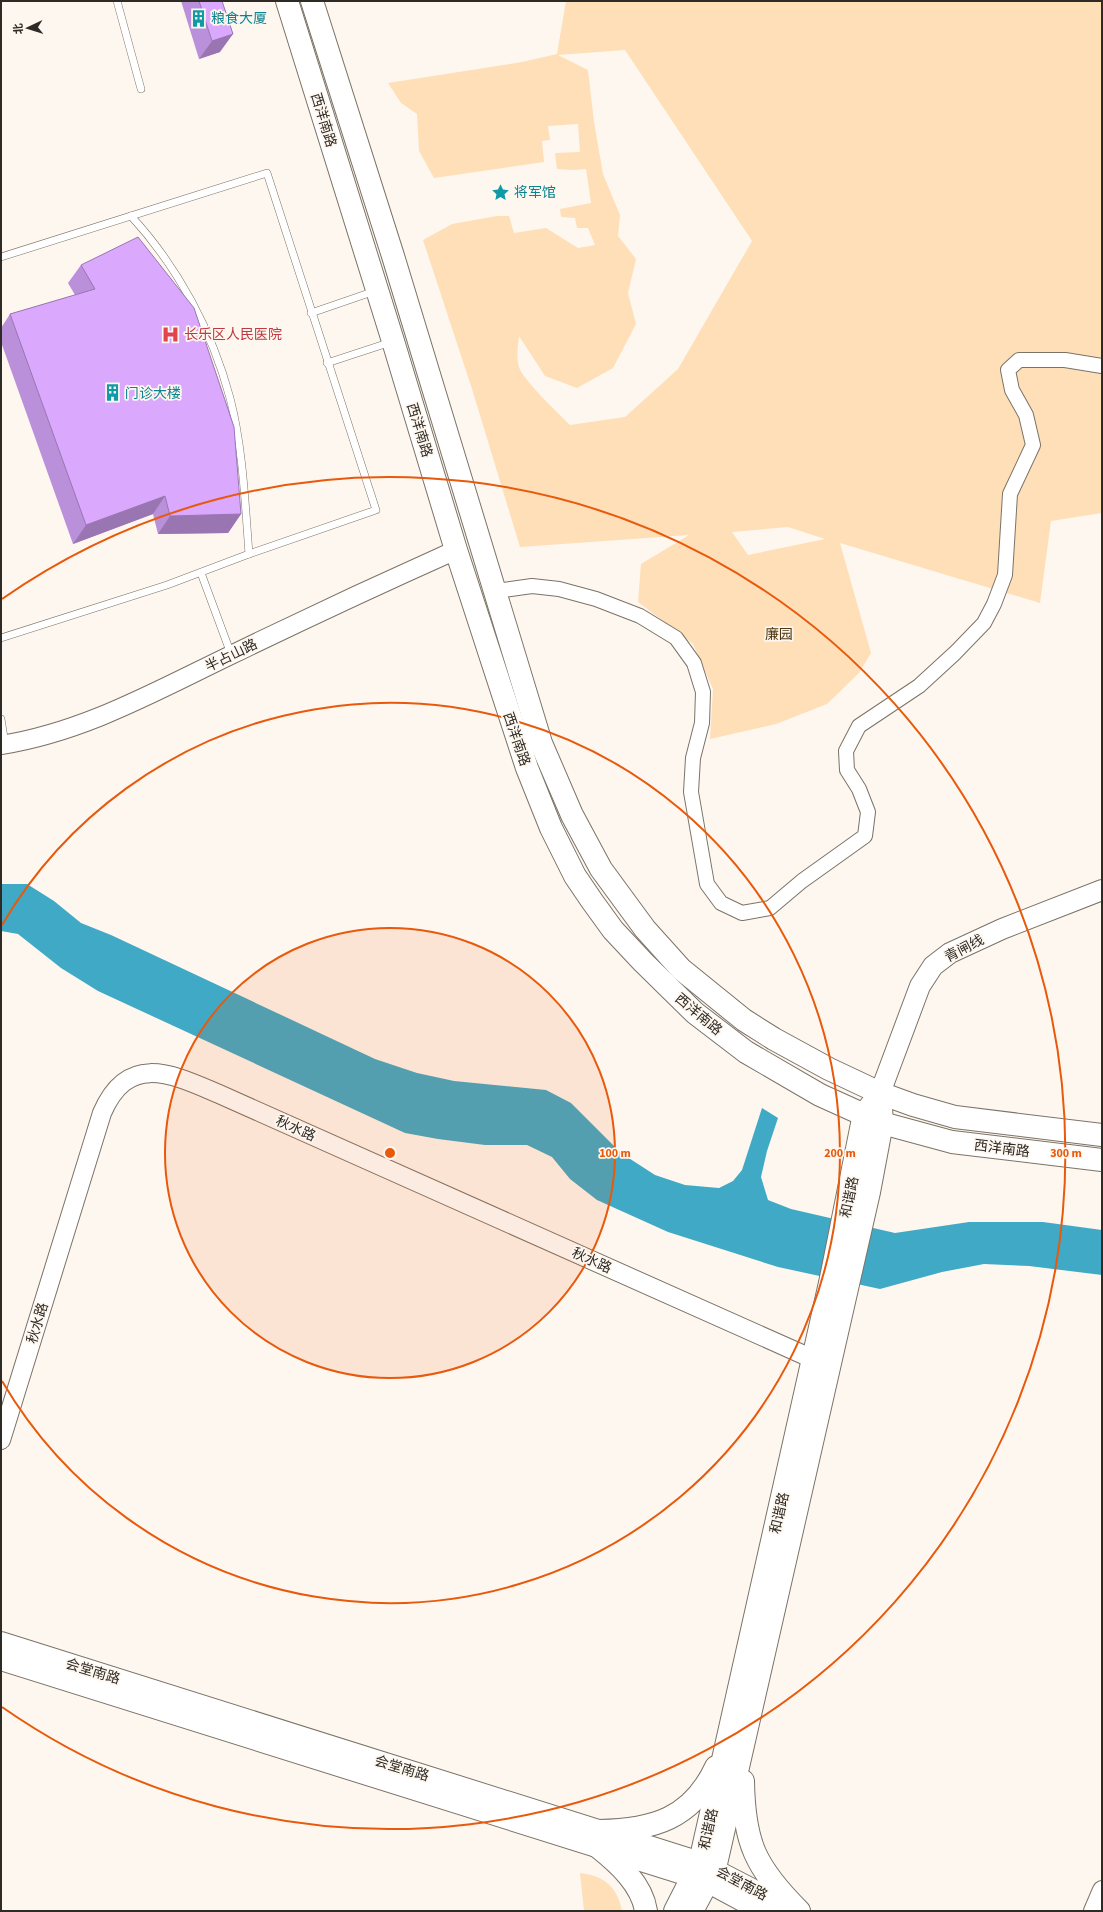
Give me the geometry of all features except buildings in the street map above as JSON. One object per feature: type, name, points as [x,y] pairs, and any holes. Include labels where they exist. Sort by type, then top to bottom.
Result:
[{"type":"main road","name":"西洋南路","points":[[287,1],[393,341],[456,550],[530,774],[551,828],[576,876],[592,901],[613,930],[642,962],[690,1008],[746,1052],[820,1094],[873,1119],[952,1142],[1102,1160]]},
{"type":"main road","name":"西洋南路","points":[[312,1],[496,591],[541,743],[572,815],[601,869],[645,929],[681,969],[744,1020],[829,1070],[880,1093],[955,1117],[1102,1135]]},
{"type":"main road","name":"青闸线","points":[[880,1093],[920,986],[933,966],[950,953],[1002,929],[1102,890]]},
{"type":"main road","name":"和谐路","points":[[692,1911],[704,1873],[736,1741],[839,1284],[873,1119],[880,1093]]},
{"type":"main road","name":"和谐路","points":[[736,1741],[813,1358],[839,1284]]},
{"type":"main road","name":"会堂南路","points":[[1,1642],[704,1873],[795,1911]]},
{"type":"main road","name":"会堂南路","points":[[1,1660],[598,1839]]},
{"type":"main road","points":[[646,1911],[641,1893],[598,1839],[664,1822],[675,1816],[693,1801],[704,1788],[736,1741]]},
{"type":"main road","points":[[736,1741],[748,1835],[761,1866],[768,1878],[799,1911]]},
{"type":"main road","name":"和谐路","points":[[675,1911],[704,1873]]},
{"type":"main road","name":"会堂南路","points":[[704,1873],[761,1911]]},
{"type":"street","points":[[496,591],[532,586],[559,589],[596,599],[640,616],[676,638],[694,662],[703,692],[702,723],[693,758],[691,792],[707,884],[721,903],[742,913],[770,908],[802,881],[865,836],[868,812],[859,789],[848,770],[846,751],[859,726],[919,686],[955,653],[984,623],[994,604],[1005,575],[1010,494],[1033,445],[1026,415],[1012,390],[1008,370],[1019,360],[1065,360],[1102,366]]},
{"type":"street","name":"半占山路","points":[[3,744],[39,738],[88,723],[456,550]]},
{"type":"street","name":"秋水路","points":[[1,1440],[102,1113],[114,1090],[124,1081],[138,1074],[149,1072],[176,1077],[219,1094],[813,1358]]},
{"type":"street","points":[[1093,1911],[1102,1890]]},
{"type":"lane","points":[[117,1],[141,89]]},
{"type":"lane","points":[[1,257],[267,173],[327,363],[376,510],[249,554],[201,574],[1,638]]},
{"type":"lane","points":[[131,216],[149,235],[179,279],[208,336],[230,398],[241,459],[249,554]]},
{"type":"lane","points":[[311,313],[377,290]]},
{"type":"lane","points":[[327,363],[393,341]]},
{"type":"lane","points":[[201,574],[231,655]]},
{"type":"lane","points":[[1,719],[3,744]]},
{"type":"green space","name":"廉园","points":[[566,1],[1102,1],[1102,513],[1051,521],[1040,603],[840,543],[871,653],[859,673],[827,704],[776,724],[710,739],[713,689],[693,644],[638,602],[641,564],[689,535],[520,547],[472,389],[423,240],[452,224],[497,216],[509,216],[514,233],[546,228],[578,248],[595,245],[588,228],[577,228],[575,218],[561,217],[560,209],[591,203],[586,169],[557,169],[555,153],[580,152],[578,124],[548,126],[550,140],[542,141],[544,162],[434,178],[419,151],[417,114],[401,103],[388,83],[522,62],[557,54]],"holes":[[[625,50],[752,241],[678,369],[625,417],[570,425],[527,380],[519,367],[519,336],[545,376],[577,388],[613,368],[636,324],[628,293],[636,259],[618,236],[620,215],[603,174],[594,122],[588,70],[558,55]],[[788,527],[825,539],[748,555],[732,532]]]},
{"type":"green space","points":[[580,1873],[596,1877],[608,1884],[617,1895],[622,1911],[584,1911]]},
{"type":"water","points":[[1,884],[27,884],[54,901],[81,923],[111,935],[375,1059],[417,1073],[454,1081],[546,1090],[571,1103],[621,1153],[655,1175],[685,1185],[719,1188],[733,1181],[742,1170],[762,1108],[778,1118],[767,1151],[761,1177],[768,1200],[791,1209],[895,1233],[969,1222],[1043,1222],[1102,1230],[1102,1275],[1029,1266],[984,1264],[942,1272],[880,1289],[778,1267],[668,1232],[597,1200],[570,1179],[552,1157],[527,1145],[485,1145],[405,1133],[98,991],[61,968],[18,934],[1,931]]},
{"type":"place","name":"粮食大厦","points":[[198,18]]},
{"type":"place","name":"将军馆","points":[[501,192]]},
{"type":"place","name":"长乐区人民医院","points":[[171,334]]},
{"type":"place","name":"门诊大楼","points":[[112,393]]}]
